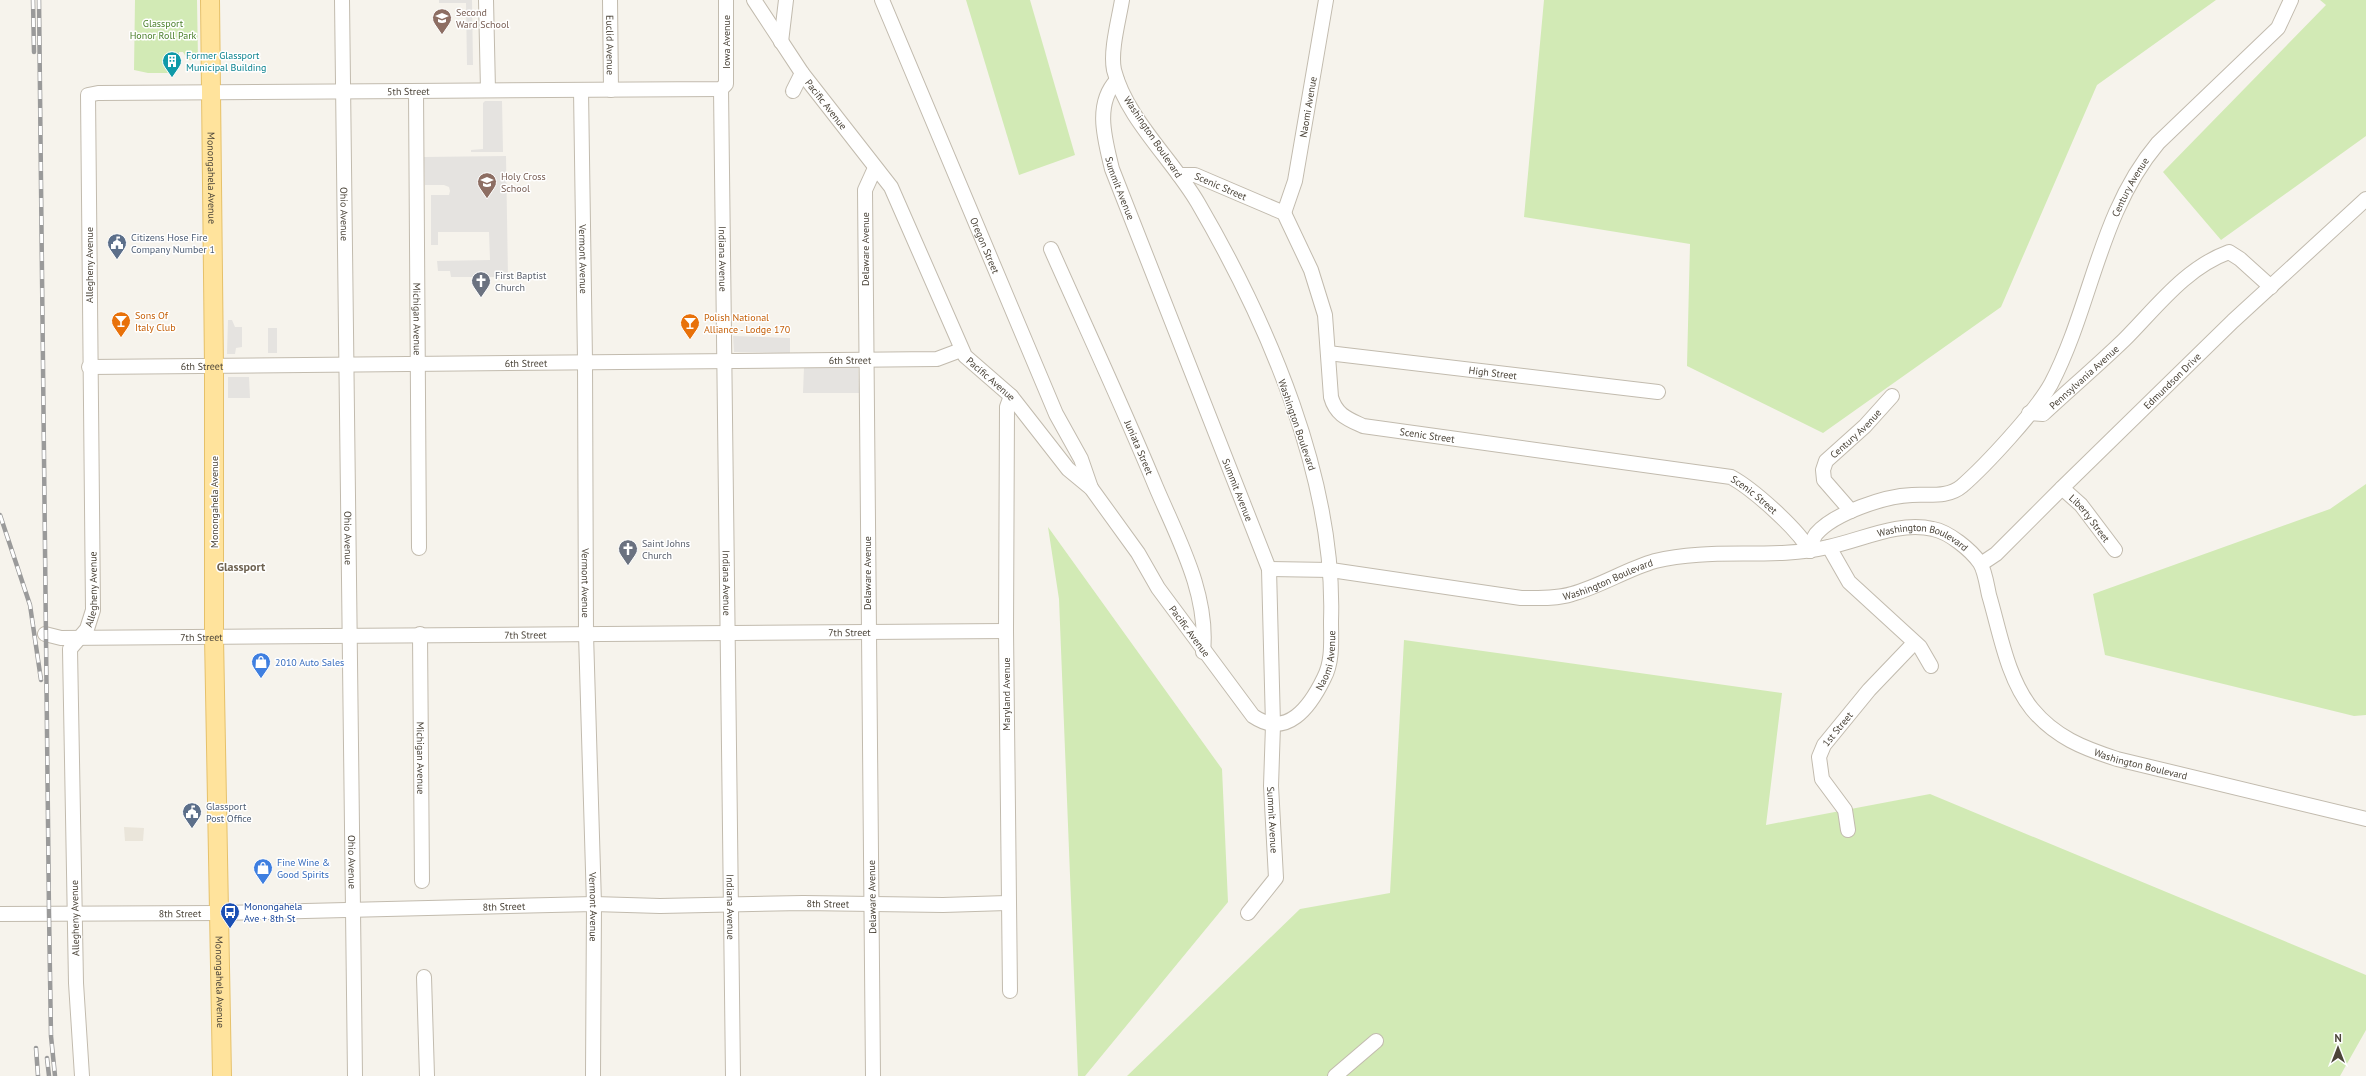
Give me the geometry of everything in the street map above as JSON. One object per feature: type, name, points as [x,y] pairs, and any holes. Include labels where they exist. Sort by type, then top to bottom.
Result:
[{"type":"main road","name":"Monongahela Avenue","points":[[210,0],[214,367],[214,637],[222,1076]]},
{"type":"street","name":"Ohio Avenue","points":[[342,0],[342,93],[348,365],[355,1076]]},
{"type":"street","points":[[486,0],[488,90]]},
{"type":"street","name":"Euclid Avenue","points":[[610,0],[611,90]]},
{"type":"street","name":"Iowa Avenue","points":[[723,86],[726,0]]},
{"type":"street","name":"Pacific Avenue","points":[[754,0],[802,73],[891,187],[961,350],[969,361],[1011,396],[1068,470],[1091,488],[1138,553],[1158,588],[1204,652],[1253,716],[1261,722],[1273,725]]},
{"type":"street","points":[[781,42],[786,0]]},
{"type":"street","name":"Oregon Street","points":[[882,0],[1053,407],[1081,459],[1091,488]]},
{"type":"street","name":"Washington Boulevard","points":[[1122,0],[1114,52],[1114,67],[1117,80],[1128,102],[1197,201],[1237,272],[1291,401],[1312,462],[1331,570],[1521,598],[1552,598],[1572,594],[1655,561],[1693,556],[1810,551],[1829,548],[1894,529],[1919,527],[1934,529],[1950,535],[1981,564],[2003,644],[2022,694],[2047,725],[2063,736],[2083,748],[2117,758],[2366,819]]},
{"type":"street","name":"Naomi Avenue","points":[[1284,213],[1295,181],[1326,0]]},
{"type":"street","name":"Century Avenue","points":[[2029,413],[2045,393],[2072,338],[2101,247],[2115,211],[2142,162],[2191,110],[2278,28],[2291,0]]},
{"type":"street","points":[[793,91],[802,73]]},
{"type":"street","name":"Summit Avenue","points":[[1117,80],[1109,89],[1104,106],[1104,135],[1112,169],[1269,569],[1273,725],[1271,786],[1276,878],[1248,913]]},
{"type":"street","name":"5th Street","points":[[88,95],[98,93],[342,93],[488,90],[611,90],[723,86]]},
{"type":"street","name":"Indiana Avenue","points":[[723,86],[724,362],[733,1076]]},
{"type":"street","name":"Vermont Avenue","points":[[581,90],[585,361],[586,634],[594,904],[593,1076]]},
{"type":"street","name":"Michigan Avenue","points":[[416,91],[419,364],[418,548]]},
{"type":"street","name":"Allegheny Avenue","points":[[82,1076],[76,983],[76,913],[70,649],[77,638],[87,629],[93,610],[89,367],[88,95]]},
{"type":"street","name":"Delaware Avenue","points":[[873,1076],[873,903],[867,632],[865,190],[875,168]]},
{"type":"street","name":"Scenic Street","points":[[1179,175],[1195,175],[1284,213],[1311,270],[1325,315],[1331,398],[1334,408],[1344,418],[1363,426],[1731,477],[1744,484],[1803,538],[1810,551]]},
{"type":"street","name":"Edmundson Drive","points":[[1981,564],[1996,554],[2062,488],[2271,287],[2366,199]]},
{"type":"street","name":"Juniata Street","points":[[1050,249],[1130,424],[1183,548],[1200,603],[1205,633],[1204,652]]},
{"type":"street","name":"Pennsylvania Avenue","points":[[2029,413],[2043,414],[2112,351],[2183,280],[2216,257],[2229,252],[2240,259],[2271,287]]},
{"type":"street","name":"6th Street","points":[[89,367],[214,367],[585,361],[724,362],[937,359],[961,350]]},
{"type":"street","name":"High Street","points":[[1328,353],[1658,392]]},
{"type":"street","name":"Maryland Avenue","points":[[1010,992],[1006,631],[1007,422],[1008,407],[1011,396]]},
{"type":"street","name":"Century Avenue","points":[[1851,511],[1824,480],[1823,470],[1826,461],[1865,426],[1892,396]]},
{"type":"street","points":[[1810,551],[1815,535],[1826,526],[1851,511],[1890,498],[1911,495],[1944,494],[1957,489],[2029,413]]},
{"type":"street","name":"Liberty Street","points":[[2062,488],[2081,505],[2115,550]]},
{"type":"street","points":[[1829,548],[1849,582],[1924,652],[1931,666]]},
{"type":"street","points":[[1269,569],[1331,570]]},
{"type":"street","name":"Naomi Avenue","points":[[1273,725],[1289,722],[1304,710],[1328,670],[1332,612],[1331,570]]},
{"type":"street","name":"7th Street","points":[[46,634],[61,638],[77,638],[420,634],[1006,631]]},
{"type":"street","name":"Michigan Avenue","points":[[420,634],[422,881]]},
{"type":"street","name":"1st Street","points":[[1848,830],[1845,810],[1822,779],[1819,757],[1824,745],[1870,690],[1914,643]]},
{"type":"street","name":"8th Street","points":[[0,914],[220,913],[594,904],[660,906],[803,903],[943,905],[1008,903]]},
{"type":"street","points":[[424,977],[427,1076]]},
{"type":"street","points":[[1335,1076],[1376,1042]]},
{"type":"shaded area","points":[[439,0],[472,0],[473,65],[467,65],[466,3],[439,3]]},
{"type":"shaded area","points":[[485,101],[502,101],[503,152],[471,152],[471,150],[483,149],[483,103]]},
{"type":"shaded area","points":[[506,156],[508,277],[451,277],[450,271],[438,271],[437,261],[490,260],[489,232],[438,232],[438,245],[431,245],[431,195],[449,195],[450,191],[449,187],[444,185],[425,185],[424,157]]},
{"type":"shaded area","points":[[228,320],[232,320],[235,327],[242,327],[242,347],[236,348],[235,354],[227,354]]},
{"type":"shaded area","points":[[268,328],[277,328],[277,353],[268,353]]},
{"type":"shaded area","points":[[733,336],[790,338],[790,353],[734,352]]},
{"type":"shaded area","points":[[858,365],[859,393],[803,393],[804,367]]},
{"type":"shaded area","points":[[228,377],[249,377],[250,398],[228,398]]},
{"type":"shaded area","points":[[124,827],[144,828],[143,841],[125,841]]},
{"type":"green space","name":"Glassport Honor Roll Park","points":[[135,0],[197,0],[198,60],[188,60],[183,52],[179,52],[179,60],[175,61],[175,73],[148,73],[134,70]]},
{"type":"green space","points":[[966,0],[1030,0],[1075,155],[1019,175]]},
{"type":"green space","points":[[1544,0],[2216,0],[2097,85],[2001,307],[1823,433],[1687,366],[1690,244],[1524,217]]},
{"type":"green space","points":[[2320,0],[2366,0],[2366,136],[2221,240],[2163,172],[2326,5]]},
{"type":"green space","points":[[2366,484],[2366,715],[2354,716],[2105,655],[2093,594],[2330,509]]},
{"type":"green space","points":[[1048,527],[1222,769],[1228,902],[1085,1076],[1078,1076],[1059,599]]},
{"type":"green space","points":[[1404,640],[1782,693],[1766,825],[1930,794],[2366,975],[2366,1030],[2340,1076],[1127,1076],[1300,909],[1390,893]]},
{"type":"railway","points":[[33,0],[34,52]]},
{"type":"railway","points":[[39,0],[49,913],[51,1036],[55,1076]]},
{"type":"railway","points":[[0,515],[30,605],[41,680]]},
{"type":"railway","points":[[36,1048],[38,1076]]},
{"type":"railway","points":[[47,1058],[49,1076]]},
{"type":"place","name":"Second Ward School","points":[[442,35]]},
{"type":"place","name":"Former Glassport Municipal Building","points":[[172,78]]},
{"type":"place","name":"Holy Cross School","points":[[487,199]]},
{"type":"place","name":"Citizens Hose Fire Company Number 1","points":[[117,260]]},
{"type":"place","name":"First Baptist Church","points":[[481,298]]},
{"type":"place","name":"Sons Of Italy Club","points":[[121,338]]},
{"type":"place","name":"Polish National Alliance - Lodge 170","points":[[690,340]]},
{"type":"place","name":"Saint Johns Church","points":[[628,566]]},
{"type":"place","name":"2010 Auto Sales","points":[[261,679]]},
{"type":"place","name":"Glassport Post Office","points":[[192,829]]},
{"type":"place","name":"Fine Wine & Good Spirits","points":[[263,885]]},
{"type":"place","name":"Monongahela Ave + 8th St","points":[[230,929]]},
{"type":"district","name":"Glassport","points":[[241,566]]}]
